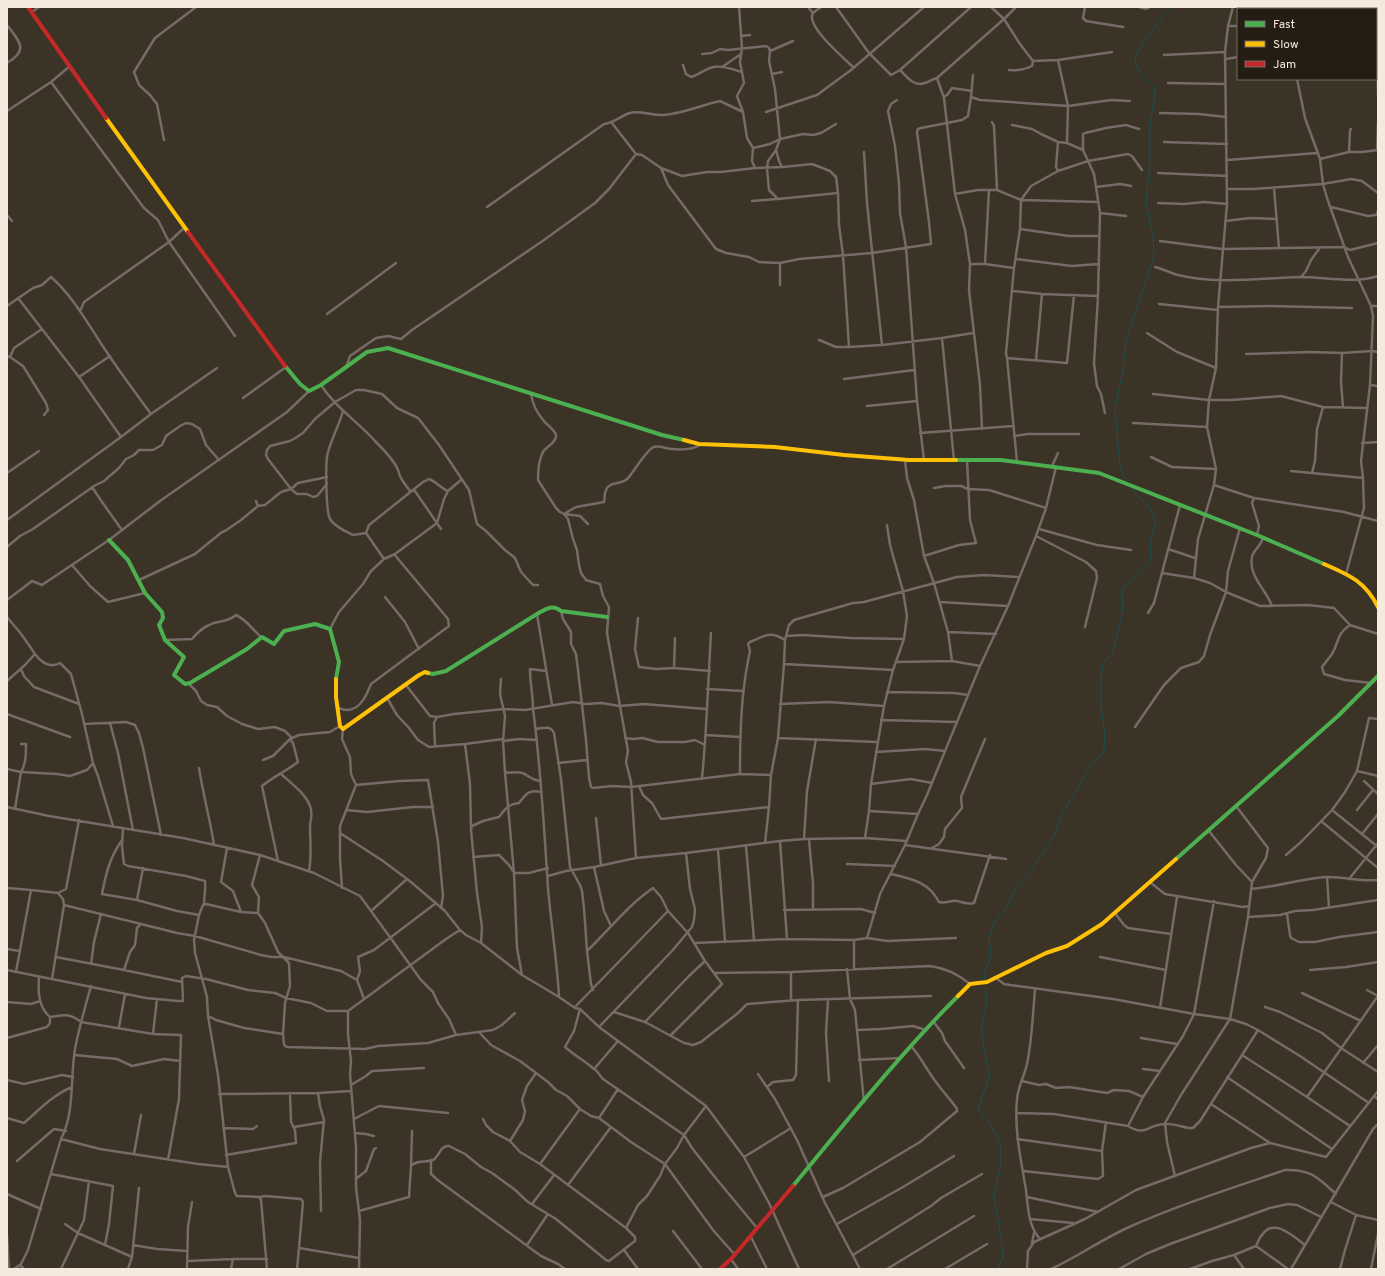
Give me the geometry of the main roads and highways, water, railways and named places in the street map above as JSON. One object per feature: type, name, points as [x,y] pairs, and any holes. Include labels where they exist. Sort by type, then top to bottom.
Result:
[{"type":"waterway","points":[[1126,481],[1120,467],[1115,409],[1123,370],[1126,340],[1154,256],[1153,235],[1146,203],[1150,161],[1150,124],[1155,87],[1137,68],[1135,60],[1145,40],[1172,7]]},
{"type":"waterway","points":[[985,981],[984,974],[991,955],[989,938],[995,921],[1008,906],[1015,888],[1034,867],[1055,834],[1060,817],[1091,766],[1104,751],[1105,734],[1101,708],[1101,677],[1103,663],[1113,653],[1123,608],[1122,589],[1151,559],[1150,542],[1156,521],[1149,507],[1131,487]]},
{"type":"waterway","points":[[985,984],[987,1001],[982,1022],[982,1034],[989,1078],[978,1109],[990,1124],[1000,1142],[1001,1162],[994,1197],[1003,1256],[998,1269]]}]
